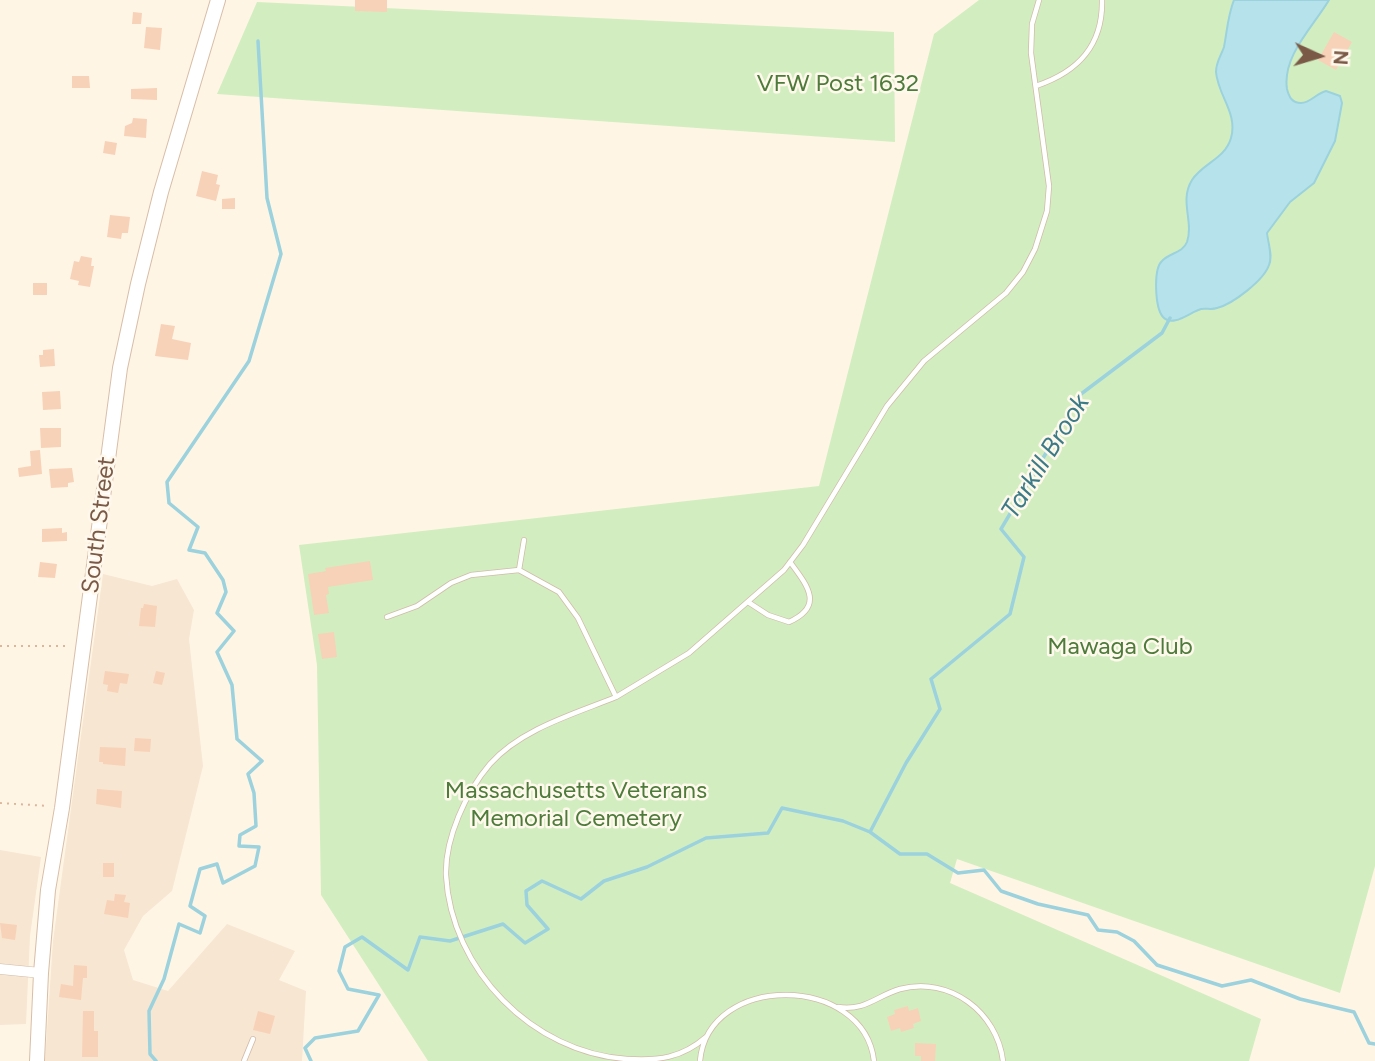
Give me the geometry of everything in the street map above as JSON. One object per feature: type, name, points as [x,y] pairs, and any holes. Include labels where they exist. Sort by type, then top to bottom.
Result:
[{"type":"street","name":"South Street","points":[[37,1061],[48,890],[62,808],[117,389],[164,182],[218,0]]},
{"type":"street","points":[[0,969],[41,973]]},
{"type":"lane","points":[[874,1061],[865,1033],[852,1018],[836,1007],[796,995],[762,998],[728,1012],[706,1037],[682,1054],[660,1061],[599,1055],[540,1032],[498,996],[463,942],[453,915],[446,874],[452,830],[468,798],[491,763],[519,740],[616,697],[689,653],[790,562],[803,545],[887,405],[924,361],[1006,293],[1023,272],[1035,248],[1047,211],[1049,186],[1031,53],[1032,24],[1039,0]]},
{"type":"lane","points":[[1036,86],[1059,77],[1089,51],[1097,36],[1102,17],[1102,0]]},
{"type":"lane","points":[[519,570],[524,540]]},
{"type":"lane","points":[[747,602],[768,615],[789,622],[801,616],[810,604],[809,588],[790,562]]},
{"type":"lane","points":[[387,617],[418,606],[451,583],[471,575],[519,570],[559,592],[579,618],[616,697]]},
{"type":"lane","points":[[836,1007],[863,1007],[887,994],[910,987],[946,990],[967,1001],[985,1016],[997,1036],[1003,1061]]},
{"type":"lane","points":[[700,1061],[706,1037]]},
{"type":"lane","points":[[244,1061],[253,1039]]},
{"type":"path","points":[[0,646],[83,647]]},
{"type":"path","points":[[0,803],[62,808]]},
{"type":"shaded area","points":[[103,574],[152,586],[177,579],[194,610],[189,639],[203,766],[172,891],[143,916],[124,950],[133,980],[168,991],[227,924],[295,951],[279,980],[306,991],[302,1061],[45,1061],[53,941]]},
{"type":"shaded area","points":[[0,850],[41,857],[30,936],[26,1024],[0,1025]]},
{"type":"green space","points":[[979,0],[1375,0],[1375,866],[1340,993],[957,859],[950,883],[1261,1019],[1249,1061],[428,1061],[321,895],[317,665],[299,545],[819,486],[934,34]]},
{"type":"green space","name":"VFW Post 1632","points":[[257,2],[894,32],[895,142],[217,94]]},
{"type":"water","points":[[1234,0],[1329,0],[1294,53],[1289,65],[1287,89],[1291,99],[1298,103],[1304,103],[1326,91],[1340,96],[1342,103],[1335,141],[1314,183],[1290,202],[1267,233],[1270,261],[1261,277],[1247,291],[1224,306],[1201,309],[1177,320],[1167,320],[1160,312],[1157,297],[1159,265],[1165,258],[1185,246],[1189,234],[1188,188],[1197,174],[1224,151],[1231,138],[1230,112],[1216,72]]},
{"type":"building","points":[[355,0],[387,0],[387,12],[355,11]]},
{"type":"building","points":[[133,12],[142,13],[141,24],[132,24]]},
{"type":"building","points":[[146,27],[162,28],[160,50],[144,48]]},
{"type":"building","points":[[1334,32],[1352,42],[1336,70],[1318,60]]},
{"type":"building","points":[[72,76],[89,76],[90,88],[72,88]]},
{"type":"building","points":[[157,88],[157,100],[131,99],[131,89]]},
{"type":"building","points":[[133,118],[147,119],[146,138],[124,136],[125,126],[132,123]]},
{"type":"building","points":[[105,141],[117,143],[115,155],[103,153]]},
{"type":"building","points":[[202,171],[218,175],[216,184],[220,185],[216,201],[196,196]]},
{"type":"building","points":[[235,198],[235,209],[222,209],[222,199]]},
{"type":"building","points":[[110,215],[130,217],[128,233],[122,233],[121,239],[107,237]]},
{"type":"building","points":[[81,256],[92,258],[91,266],[94,266],[90,287],[78,285],[79,281],[70,279],[74,261],[79,262]]},
{"type":"building","points":[[33,283],[47,283],[47,295],[33,295]]},
{"type":"building","points":[[161,324],[175,326],[172,339],[191,343],[188,360],[155,356]]},
{"type":"building","points":[[54,349],[55,366],[40,367],[39,355],[43,355],[43,350]]},
{"type":"building","points":[[60,391],[61,409],[43,410],[42,392]]},
{"type":"building","points":[[40,428],[61,428],[61,447],[41,448]]},
{"type":"building","points":[[40,450],[42,474],[19,477],[18,468],[31,466],[30,451]]},
{"type":"building","points":[[72,468],[74,482],[68,483],[68,487],[51,488],[49,469]]},
{"type":"building","points":[[62,528],[62,533],[67,532],[67,541],[42,542],[42,529]]},
{"type":"building","points":[[370,561],[373,580],[328,587],[329,594],[326,595],[329,613],[314,615],[308,574],[326,571],[325,568]]},
{"type":"building","points":[[40,562],[57,564],[55,578],[38,577]]},
{"type":"building","points":[[144,604],[157,606],[155,627],[139,626]]},
{"type":"building","points":[[334,632],[337,657],[322,659],[318,634]]},
{"type":"building","points":[[105,671],[129,674],[127,684],[120,683],[118,693],[107,691],[108,685],[103,684]]},
{"type":"building","points":[[156,671],[165,673],[162,685],[153,683]]},
{"type":"building","points":[[135,738],[151,739],[150,752],[134,751]]},
{"type":"building","points":[[100,747],[126,748],[125,766],[99,762]]},
{"type":"building","points":[[97,789],[122,791],[121,808],[96,804]]},
{"type":"building","points":[[103,863],[114,863],[114,877],[103,877]]},
{"type":"building","points":[[115,894],[126,895],[124,902],[130,903],[128,918],[104,914],[107,900],[114,901]]},
{"type":"building","points":[[0,923],[17,925],[15,940],[2,938]]},
{"type":"building","points":[[74,965],[87,966],[81,1000],[59,997],[61,984],[73,986]]},
{"type":"building","points":[[908,1006],[909,1011],[918,1008],[921,1021],[913,1024],[914,1028],[901,1032],[900,1028],[891,1031],[887,1017],[895,1014],[894,1010]]},
{"type":"building","points":[[83,1011],[94,1011],[94,1031],[98,1031],[98,1057],[82,1057]]},
{"type":"building","points":[[258,1011],[275,1016],[270,1034],[253,1030]]},
{"type":"building","points":[[915,1043],[936,1044],[935,1061],[921,1061],[921,1056],[915,1056]]},
{"type":"waterway","points":[[156,1061],[150,1054],[149,1011],[164,979],[179,924],[200,933],[205,916],[190,906],[200,869],[217,864],[223,883],[255,866],[259,847],[239,846],[240,835],[256,826],[254,793],[248,774],[262,761],[237,739],[232,685],[217,652],[234,631],[217,613],[226,592],[223,580],[205,553],[189,550],[198,527],[169,503],[167,482],[249,361],[281,254],[267,198],[258,41]]},
{"type":"waterway","name":"Tarkill Brook","points":[[870,832],[906,763],[940,709],[931,679],[1010,614],[1024,557],[1001,529],[1081,394],[1162,333],[1170,318]]},
{"type":"waterway","points":[[311,1061],[305,1048],[315,1038],[358,1031],[379,995],[348,989],[339,971],[345,947],[362,937],[408,970],[420,937],[450,941],[503,924],[525,943],[548,929],[527,905],[526,891],[542,881],[581,899],[604,881],[647,867],[706,838],[768,833],[782,808],[843,821],[870,832],[900,854],[927,854],[958,873],[984,870],[1001,891],[1038,904],[1088,915],[1098,930],[1117,932],[1134,941],[1157,965],[1222,986],[1251,980],[1300,999],[1354,1012],[1369,1043],[1375,1044]]},
{"type":"park label","name":"Mawaga Club","points":[[1120,647]]},
{"type":"park label","name":"Massachusetts Veterans Memorial Cemetery","points":[[576,805]]}]
